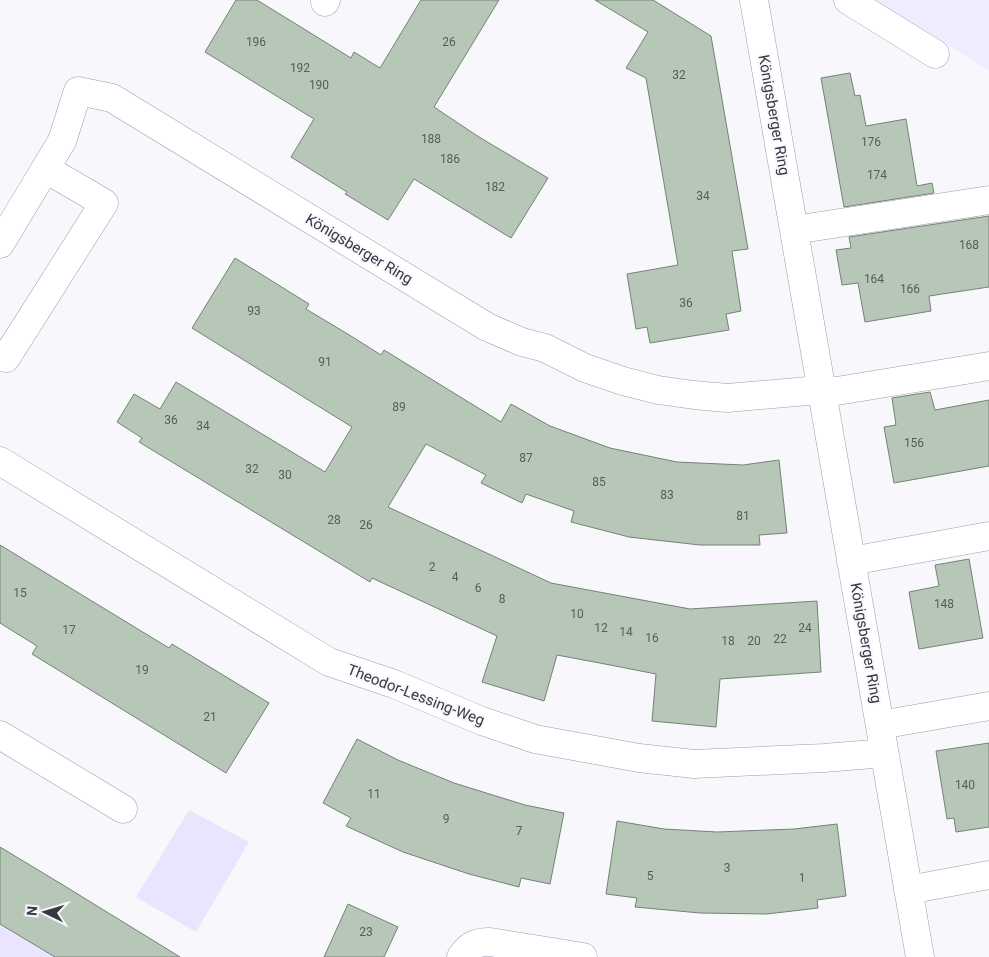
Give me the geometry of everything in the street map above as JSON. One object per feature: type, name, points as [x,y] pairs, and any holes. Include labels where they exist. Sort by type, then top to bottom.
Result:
[{"type":"street","name":"Königsberger Ring","points":[[754,0],[920,957]]},
{"type":"street","points":[[848,0],[936,54]]},
{"type":"street","name":"Königsberger Ring","points":[[0,244],[62,141],[78,91],[112,98],[487,327],[522,342],[546,348],[585,368],[623,381],[658,390],[727,398],[837,391],[989,366]]},
{"type":"street","points":[[0,354],[6,358],[104,203],[46,169]]},
{"type":"street","points":[[794,230],[989,200]]},
{"type":"street","name":"Theodor-Lessing-Weg","points":[[0,461],[329,662],[394,684],[482,721],[536,739],[639,758],[694,764],[873,754],[882,738]]},
{"type":"street","points":[[851,561],[989,536]]},
{"type":"street","name":"Königsberger Ring","points":[[882,738],[989,706]]},
{"type":"street","points":[[0,735],[123,809]]},
{"type":"street","points":[[908,890],[989,875]]},
{"type":"street","points":[[461,957],[465,950],[474,942],[490,942],[583,957]]},
{"type":"shaded area","points":[[877,0],[989,0],[989,71]]},
{"type":"shaded area","points":[[189,810],[249,842],[196,932],[136,897]]},
{"type":"shaded area","points":[[0,923],[55,957],[0,957]]},
{"type":"building","points":[[236,0],[257,0],[351,58],[354,52],[380,68],[421,0],[499,0],[434,107],[479,137],[548,178],[511,238],[414,179],[388,220],[345,194],[347,192],[291,157],[314,119],[205,52]]},
{"type":"building","points":[[595,0],[653,0],[711,36],[748,249],[732,251],[741,311],[726,314],[729,330],[650,343],[647,327],[636,329],[627,274],[678,265],[646,78],[626,68],[648,32]]},
{"type":"building","points":[[850,73],[855,96],[860,95],[866,126],[906,119],[917,186],[932,183],[934,193],[844,207],[821,78]]},
{"type":"building","points":[[989,216],[989,287],[929,296],[931,311],[865,322],[858,283],[842,285],[836,250],[851,248],[849,237]]},
{"type":"building","points":[[235,258],[309,304],[306,309],[381,355],[384,350],[501,422],[511,404],[550,426],[610,448],[677,462],[743,465],[779,460],[787,533],[759,535],[760,545],[700,545],[629,537],[571,522],[574,511],[526,494],[522,503],[481,483],[486,475],[426,444],[388,507],[551,583],[690,609],[817,601],[821,672],[720,679],[716,727],[652,721],[656,674],[605,664],[557,655],[544,701],[482,682],[497,636],[372,578],[370,582],[139,442],[142,438],[117,422],[134,394],[160,409],[176,382],[325,472],[352,427],[192,328]]},
{"type":"building","points":[[930,392],[935,410],[989,400],[989,466],[894,483],[884,427],[896,425],[892,398]]},
{"type":"building","points":[[0,545],[169,648],[172,644],[269,703],[226,773],[32,654],[37,646],[0,623]]},
{"type":"building","points":[[969,559],[983,638],[919,649],[909,592],[939,586],[935,565]]},
{"type":"building","points":[[357,739],[398,760],[454,783],[525,805],[564,813],[550,884],[521,878],[519,887],[469,874],[403,852],[346,826],[351,818],[323,803]]},
{"type":"building","points":[[989,743],[989,827],[956,832],[954,818],[947,819],[936,751]]},
{"type":"building","points":[[617,821],[664,829],[717,832],[794,829],[837,824],[846,896],[817,900],[818,908],[767,914],[700,913],[635,907],[637,898],[606,894]]},
{"type":"building","points":[[0,847],[180,957],[55,957],[0,924]]},
{"type":"building","points":[[348,904],[398,927],[384,957],[324,957]]}]
